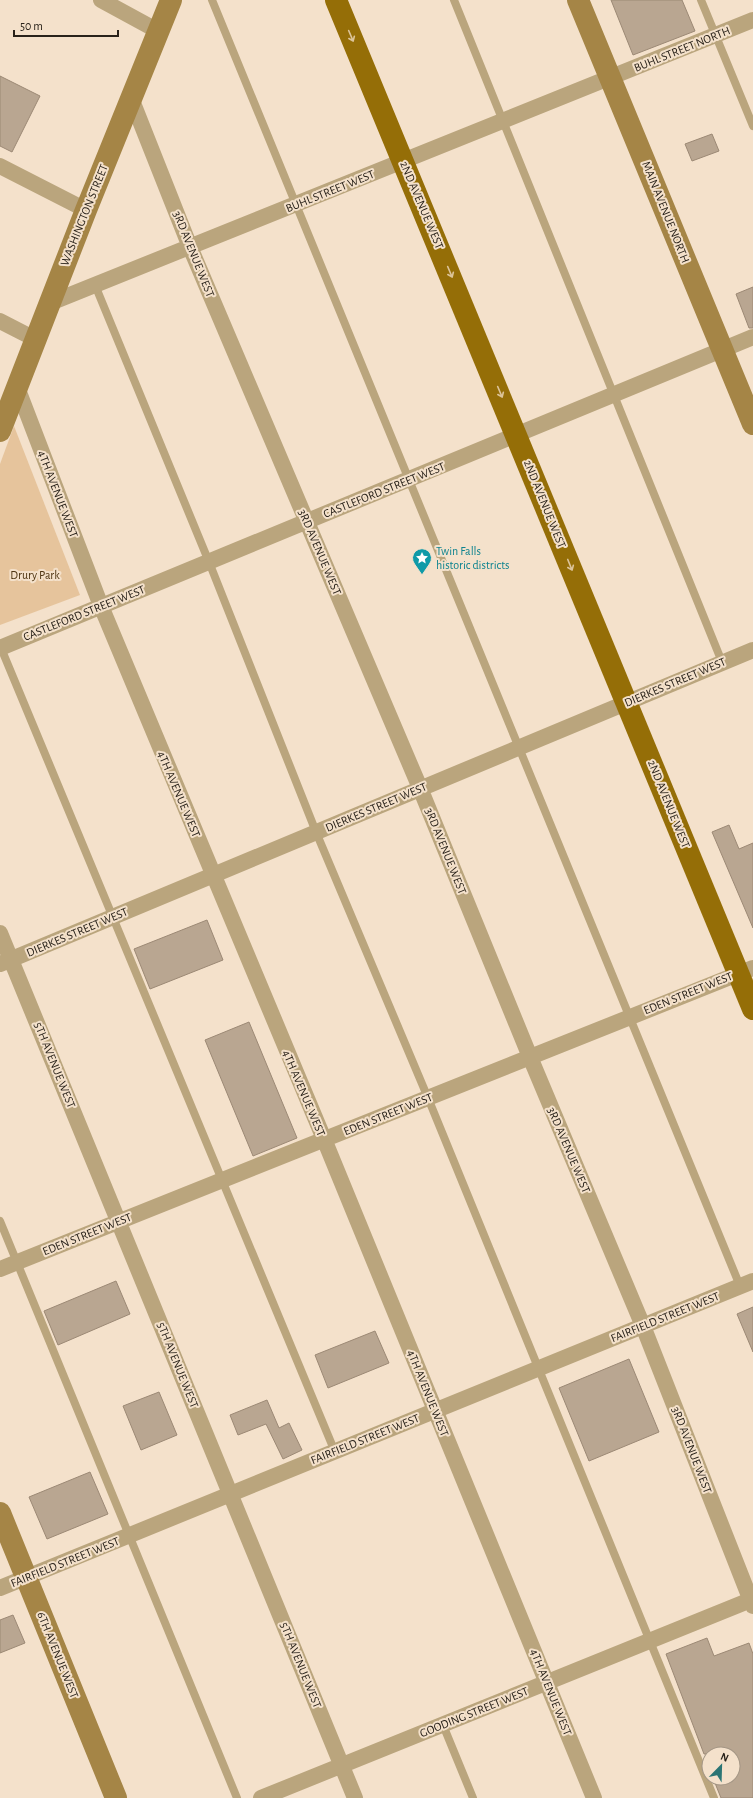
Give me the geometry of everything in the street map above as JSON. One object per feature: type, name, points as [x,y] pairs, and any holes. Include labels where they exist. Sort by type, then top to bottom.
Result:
[{"type":"main road","name":"WASHINGTON STREET","points":[[0,431],[86,210],[171,0]]},
{"type":"main road","name":"2ND AVENUE WEST","points":[[336,0],[518,435],[627,702],[746,970],[753,1009]]},
{"type":"main road","name":"MAIN AVENUE NORTH","points":[[578,0],[752,420]]},
{"type":"main road","name":"6TH AVENUE WEST","points":[[0,1513],[116,1798]]},
{"type":"street","points":[[101,0],[158,31]]},
{"type":"street","name":"BUHL STREET NORTH","points":[[610,78],[753,20]]},
{"type":"street","name":"BUHL STREET WEST","points":[[50,303],[610,78]]},
{"type":"street","name":"3RD AVENUE WEST","points":[[131,98],[190,247],[420,788],[530,1057],[643,1326],[752,1602]]},
{"type":"street","points":[[0,166],[86,210]]},
{"type":"street","points":[[0,321],[35,339]]},
{"type":"street","name":"CASTLEFORD STREET WEST","points":[[0,648],[753,337]]},
{"type":"street","name":"4TH AVENUE WEST","points":[[17,387],[101,606],[324,1139],[548,1682],[594,1798]]},
{"type":"street","name":"DIERKES STREET WEST","points":[[6,962],[753,650]]},
{"type":"street","name":"5TH AVENUE WEST","points":[[0,933],[6,962],[119,1221],[355,1798]]},
{"type":"street","name":"EDEN STREET WEST","points":[[0,1269],[746,970]]},
{"type":"street","name":"FAIRFIELD STREET WEST","points":[[0,1588],[747,1284]]},
{"type":"street","name":"GOODING STREET WEST","points":[[261,1798],[650,1641],[752,1602]]},
{"type":"lane","points":[[212,0],[630,1017],[747,1284]]},
{"type":"lane","points":[[454,0],[722,662]]},
{"type":"lane","points":[[701,0],[753,126]]},
{"type":"lane","points":[[95,285],[209,562],[316,832],[428,1098],[714,1798]]},
{"type":"lane","points":[[0,648],[335,1452]]},
{"type":"lane","points":[[0,1221],[237,1798]]},
{"type":"lane","points":[[443,1725],[473,1798]]},
{"type":"green space","name":"Drury Park","points":[[14,426],[80,595],[0,625],[0,464]]},
{"type":"building","points":[[611,0],[682,0],[695,31],[633,55]]},
{"type":"building","points":[[0,76],[40,96],[12,152],[0,146]]},
{"type":"building","points":[[712,134],[719,151],[692,161],[685,144]]},
{"type":"building","points":[[753,287],[753,328],[749,328],[736,294]]},
{"type":"building","points":[[729,825],[739,849],[753,843],[753,928],[712,832]]},
{"type":"building","points":[[207,920],[223,960],[150,989],[134,949]]},
{"type":"building","points":[[249,1022],[297,1138],[253,1156],[205,1040]]},
{"type":"building","points":[[116,1281],[130,1314],[58,1345],[44,1311]]},
{"type":"building","points":[[753,1307],[753,1352],[737,1314]]},
{"type":"building","points":[[375,1331],[389,1363],[328,1388],[315,1355]]},
{"type":"building","points":[[629,1359],[659,1432],[589,1461],[559,1388]]},
{"type":"building","points":[[159,1392],[177,1435],[141,1450],[123,1406]]},
{"type":"building","points":[[267,1400],[279,1428],[289,1423],[302,1450],[283,1459],[266,1424],[238,1435],[230,1415]]},
{"type":"building","points":[[90,1472],[108,1514],[47,1539],[29,1497]]},
{"type":"building","points":[[13,1615],[25,1643],[0,1653],[0,1620]]},
{"type":"building","points":[[707,1638],[714,1656],[749,1643],[753,1654],[753,1798],[721,1798],[716,1786],[741,1786],[741,1746],[701,1746],[666,1654]]},
{"type":"place","name":"Twin Falls historic districts","points":[[422,575]]}]
